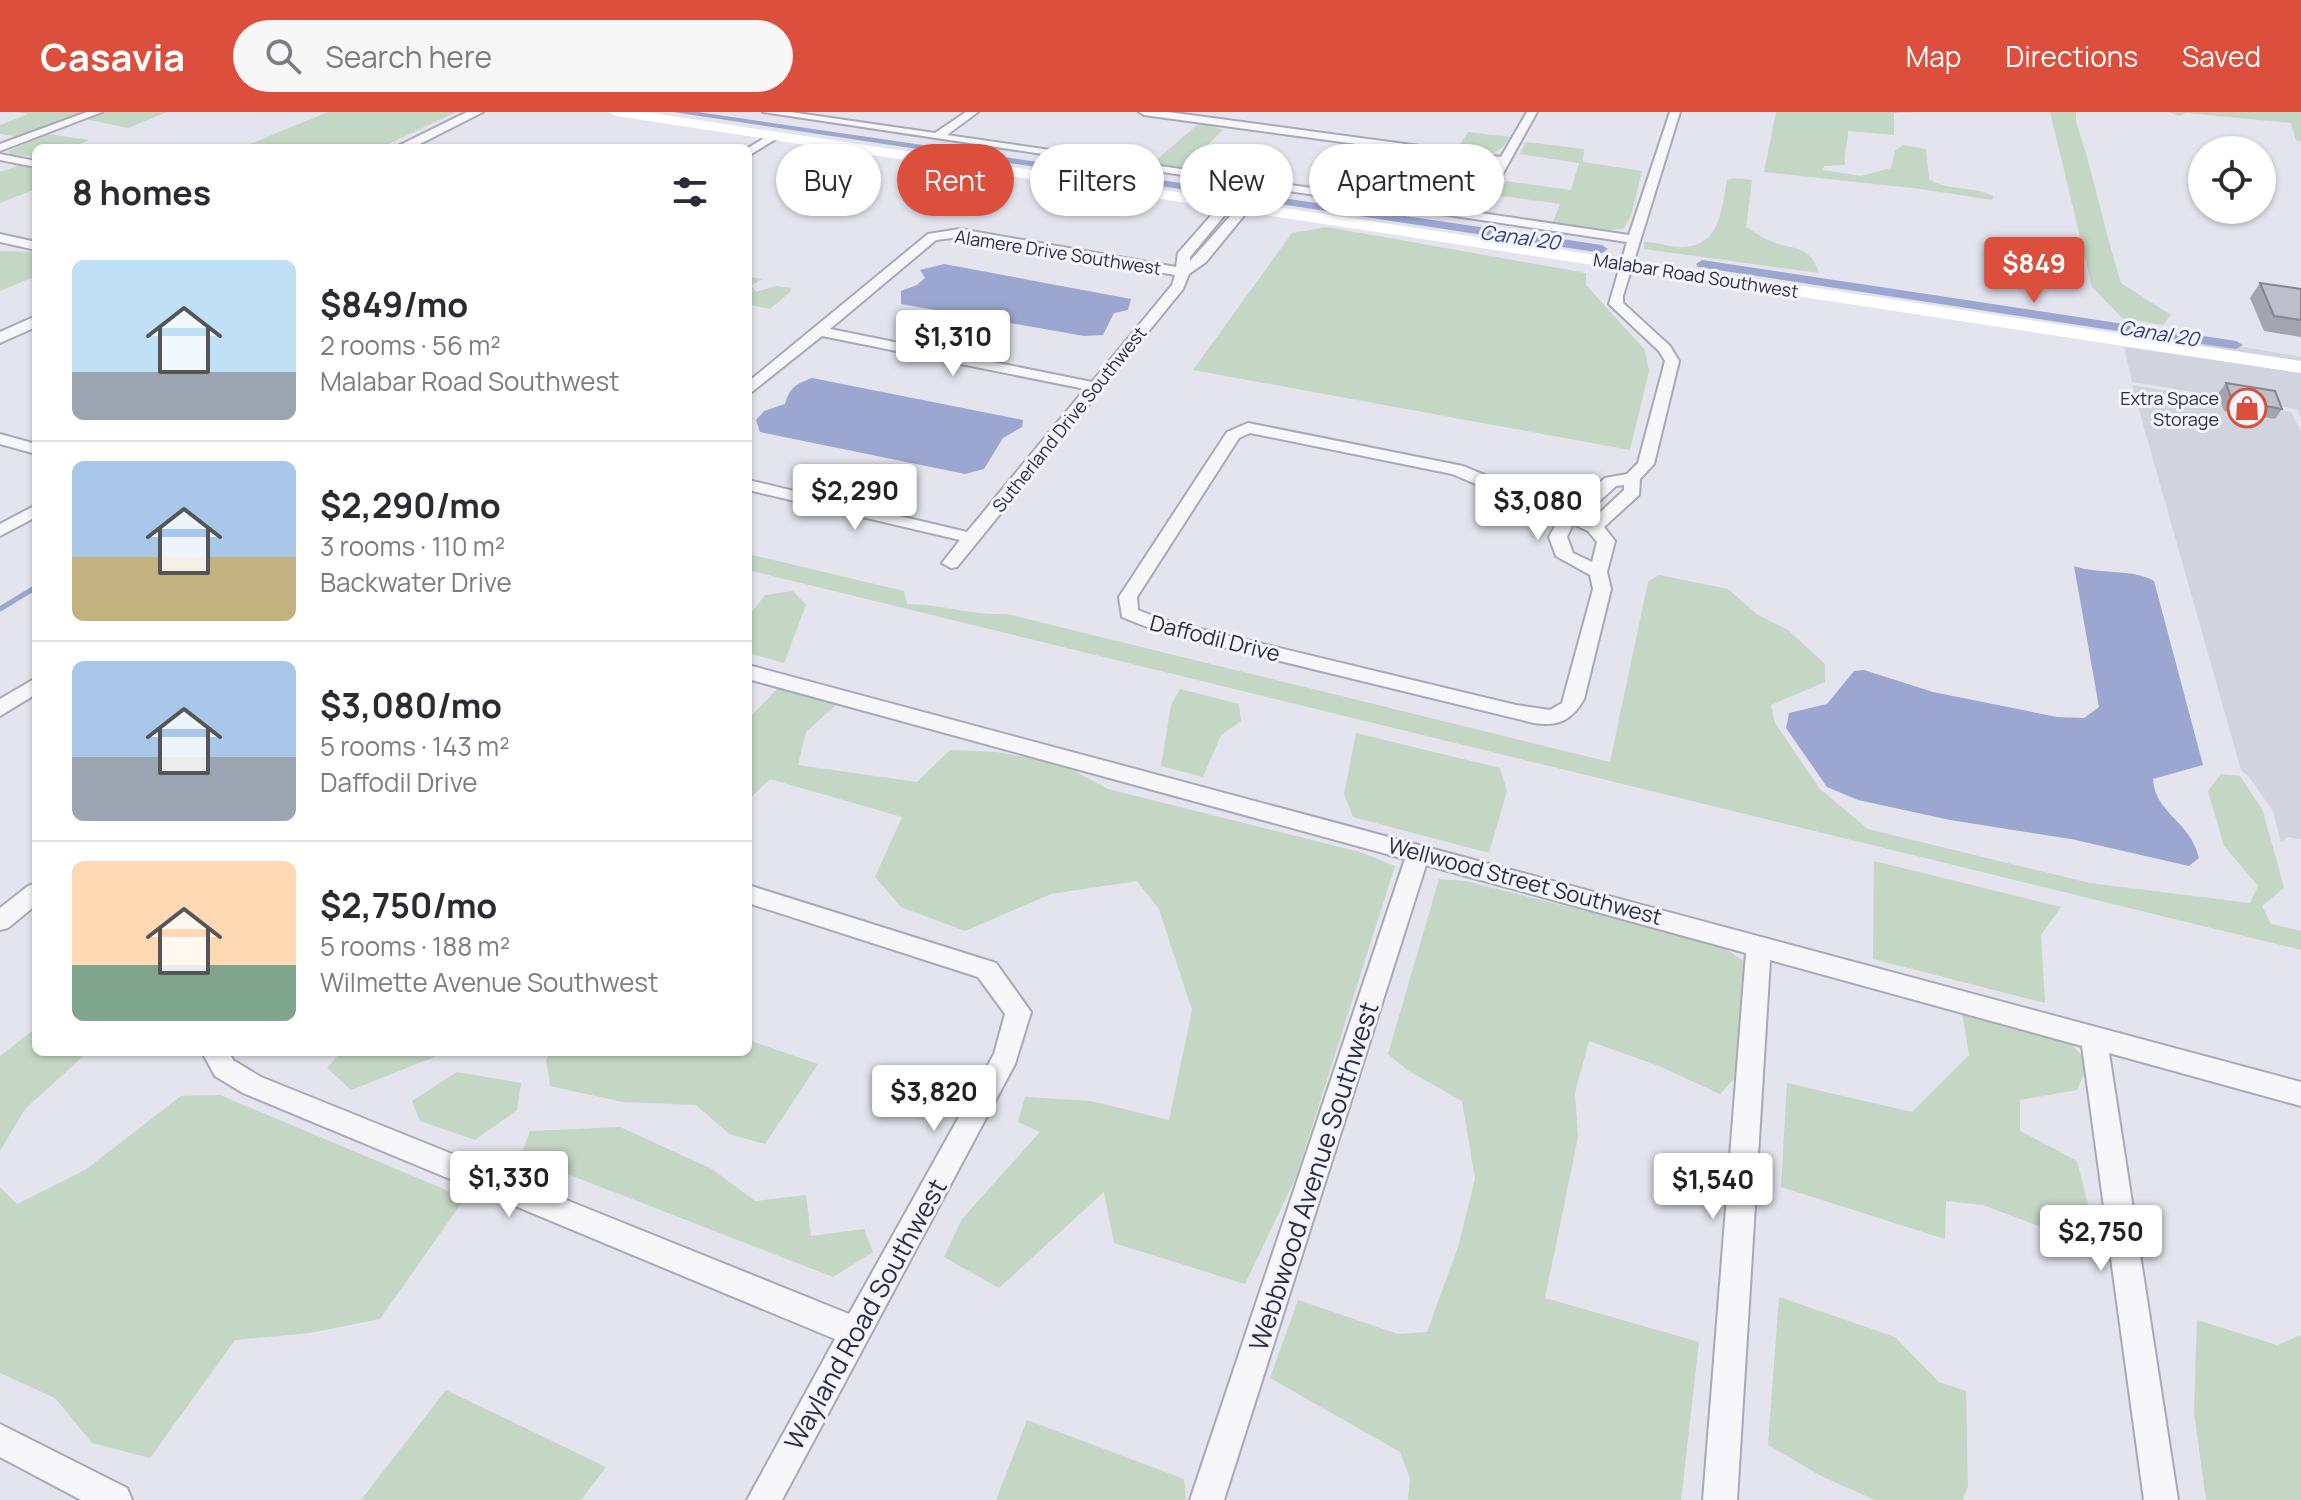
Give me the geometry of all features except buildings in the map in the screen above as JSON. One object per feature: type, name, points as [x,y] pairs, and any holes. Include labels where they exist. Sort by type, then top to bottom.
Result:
[{"type":"main road","name":"Malabar Road Southwest","points":[[616,112],[1180,197]]},
{"type":"main road","name":"Malabar Road Southwest","points":[[1293,215],[2301,367]]},
{"type":"street","points":[[0,148],[97,112]]},
{"type":"street","points":[[409,144],[477,112]]},
{"type":"street","points":[[768,112],[1309,191]]},
{"type":"street","points":[[818,119],[830,112]]},
{"type":"street","points":[[937,137],[973,112]]},
{"type":"street","points":[[1144,112],[1505,161],[1528,113]]},
{"type":"street","points":[[1594,527],[1633,491],[1632,478],[1651,453],[1672,361],[1665,349],[1616,304],[1632,239],[1675,112]]},
{"type":"street","points":[[752,150],[775,136]]},
{"type":"street","points":[[0,157],[32,163]]},
{"type":"street","name":"Sutherland Drive Southwest","points":[[951,563],[1178,286],[1183,272],[1201,259],[1229,216]]},
{"type":"street","points":[[1481,216],[1632,239]]},
{"type":"street","name":"Alamere Drive Southwest","points":[[752,387],[932,237],[941,234],[960,233],[1183,272]]},
{"type":"street","points":[[0,238],[32,245]]},
{"type":"street","points":[[0,338],[32,323]]},
{"type":"street","points":[[818,331],[1096,387]]},
{"type":"street","name":"Daffodil Drive","points":[[1261,429],[1457,470],[1594,527],[1606,541],[1598,572],[1602,589],[1574,699],[1569,711],[1559,717],[1516,712],[1157,625],[1129,613],[1127,606],[1128,597],[1239,430],[1261,429]]},
{"type":"street","points":[[0,439],[32,448]]},
{"type":"street","points":[[1598,572],[1565,556],[1558,537],[1562,525],[1611,482],[1632,478]]},
{"type":"street","points":[[752,486],[972,538]]},
{"type":"street","points":[[0,531],[32,512]]},
{"type":"street","name":"Wellwood Street Southwest","points":[[752,673],[2301,1094]]},
{"type":"street","points":[[0,709],[32,688]]},
{"type":"street","name":"Webbwood Avenue Southwest","points":[[1207,1500],[1419,852]]},
{"type":"street","points":[[0,921],[32,895]]},
{"type":"street","name":"Wayland Road Southwest","points":[[752,895],[987,970],[1018,1012],[1006,1056],[764,1500]]},
{"type":"street","points":[[1720,1500],[1759,945]]},
{"type":"street","points":[[2094,1038],[2161,1500]]},
{"type":"street","points":[[217,1056],[224,1068],[252,1085],[855,1332]]},
{"type":"street","points":[[0,1440],[115,1500]]},
{"type":"shaded area","points":[[2115,324],[2301,357],[2301,364],[2119,337]]},
{"type":"shaded area","points":[[2124,347],[2301,373],[2301,418],[2297,409],[2132,382]]},
{"type":"shaded area","points":[[2132,385],[2291,412],[2301,431],[2301,839],[2288,837],[2281,842],[2273,811],[2241,770]]},
{"type":"green space","points":[[16,112],[89,112],[21,137],[0,134],[0,125],[28,114]]},
{"type":"green space","points":[[104,112],[167,112],[128,128],[86,119]]},
{"type":"green space","points":[[328,112],[456,112],[388,144],[250,144]]},
{"type":"green space","points":[[1776,112],[1918,112],[1894,113],[1894,135],[1848,131],[1845,165],[1824,166],[1823,170],[1861,176],[1891,168],[1895,151],[1903,145],[1926,149],[1929,179],[1944,186],[1985,193],[1993,196],[1992,200],[1764,172]]},
{"type":"green space","points":[[2050,112],[2076,112],[2076,122],[2121,283],[2171,315],[2163,325],[2122,318],[2092,287]]},
{"type":"green space","points":[[2168,112],[2301,112],[2301,142],[2296,140],[2291,123],[2186,113],[2180,116]]},
{"type":"green space","points":[[1208,124],[1223,130],[1209,144],[1180,144],[1180,169],[1164,166],[1164,154],[1197,125]]},
{"type":"green space","points":[[1468,132],[1510,137],[1504,145],[1460,144]]},
{"type":"green space","points":[[48,134],[89,140],[80,144],[32,144],[32,157],[8,151]]},
{"type":"green space","points":[[1526,142],[1584,149],[1583,162],[1642,171],[1631,216],[1623,229],[1553,222],[1560,204],[1504,196],[1506,181],[1571,190],[1579,163],[1519,154]]},
{"type":"green space","points":[[20,165],[32,167],[32,191],[0,203],[0,172]]},
{"type":"green space","points":[[1727,180],[1752,180],[1746,227],[1768,240],[1805,252],[1819,273],[1644,249],[1644,242],[1682,247],[1705,240],[1717,224]]},
{"type":"green space","points":[[1327,227],[1586,273],[1586,285],[1645,350],[1649,371],[1630,450],[1193,370],[1292,233]]},
{"type":"green space","points":[[0,251],[32,252],[32,278],[0,291]]},
{"type":"green space","points":[[752,286],[756,292],[776,286],[791,288],[790,292],[770,309],[752,305]]},
{"type":"green space","points":[[752,555],[904,591],[907,604],[1007,614],[1610,762],[1648,582],[1659,575],[1728,589],[1758,615],[1788,630],[1825,664],[1825,682],[1771,705],[1775,723],[1820,789],[1868,829],[2090,883],[2250,903],[2258,886],[2224,846],[2208,791],[2221,774],[2240,776],[2263,811],[2284,888],[2262,906],[2271,924],[2301,931],[2301,950],[752,571]]},
{"type":"green space","points":[[793,591],[806,605],[784,663],[752,654],[752,612],[765,595]]},
{"type":"green space","points":[[778,688],[838,703],[806,732],[798,765],[917,782],[950,750],[997,752],[1062,764],[1108,789],[1360,852],[1395,866],[1296,1177],[1245,1284],[1114,1243],[1104,1192],[999,1288],[944,1257],[962,1219],[1040,1132],[1018,1122],[1025,1097],[1091,1101],[1169,1120],[1192,1010],[1159,909],[1137,881],[1051,894],[965,931],[901,907],[875,877],[902,817],[770,779],[752,796],[752,715]]},
{"type":"green space","points":[[1180,689],[1239,704],[1241,721],[1221,735],[1203,777],[1161,766],[1171,705]]},
{"type":"green space","points":[[1356,733],[1500,768],[1507,791],[1489,853],[1353,817],[1344,794]]},
{"type":"green space","points":[[1874,861],[2061,907],[2041,935],[2045,1003],[1873,959]]},
{"type":"green space","points":[[1439,879],[1465,881],[1719,944],[1748,964],[1742,1071],[1720,1094],[1659,1066],[1589,1041],[1575,1093],[1578,1137],[1545,1298],[1699,1342],[1681,1500],[1408,1500],[1410,1479],[1400,1452],[1270,1378],[1298,1300],[1398,1334],[1427,1332],[1458,1247],[1475,1179],[1462,1101],[1407,1070],[1388,1054]]},
{"type":"green space","points":[[1962,1011],[2067,1040],[2089,1063],[2077,1090],[2020,1100],[2020,1131],[2077,1161],[2089,1208],[2057,1233],[1983,1205],[1946,1201],[1945,1239],[1781,1187],[1787,1083],[1912,1112],[1969,1055]]},
{"type":"green space","points":[[32,1031],[32,1056],[84,1056],[25,1109],[0,1151],[0,1056]]},
{"type":"green space","points":[[752,1041],[818,1064],[765,1144],[729,1134],[696,1105],[623,1102],[550,1086],[548,1056],[752,1056]]},
{"type":"green space","points":[[338,1056],[437,1056],[351,1090],[327,1068]]},
{"type":"green space","points":[[457,1072],[521,1083],[517,1110],[475,1140],[420,1121],[412,1101]]},
{"type":"green space","points":[[220,1095],[465,1198],[380,1319],[310,1333],[235,1340],[150,1458],[92,1443],[55,1398],[0,1373],[0,1187],[17,1204],[85,1170],[181,1096]]},
{"type":"green space","points":[[620,1127],[712,1169],[755,1201],[806,1195],[811,1236],[864,1229],[873,1252],[833,1277],[521,1156],[530,1131]]},
{"type":"green space","points":[[1779,1297],[1895,1337],[1939,1382],[1966,1391],[1968,1487],[1962,1500],[1875,1500],[1821,1476],[1768,1445]]},
{"type":"green space","points":[[2197,1320],[2277,1345],[2301,1335],[2301,1500],[2206,1500],[2194,1412]]},
{"type":"green space","points":[[446,1390],[606,1467],[581,1500],[361,1500]]},
{"type":"green space","points":[[1027,1420],[1184,1479],[1186,1500],[996,1500]]},
{"type":"water","points":[[944,264],[1131,299],[1128,310],[1114,313],[1103,335],[1084,336],[901,304],[901,291],[925,278],[920,270]]},
{"type":"water","points":[[812,378],[1023,420],[1022,427],[1003,438],[984,469],[965,474],[760,432],[756,420],[764,411],[785,404],[794,387]]},
{"type":"water","points":[[2074,566],[2136,574],[2154,581],[2203,765],[2153,779],[2160,801],[2195,845],[2199,858],[2189,866],[2071,839],[1950,820],[1858,800],[1827,787],[1786,728],[1789,713],[1827,704],[1854,671],[1864,670],[1933,692],[2057,717],[2084,718],[2099,707]]},
{"type":"waterway","name":"Canal 20","points":[[678,112],[1602,249]]},
{"type":"waterway","name":"Canal 20","points":[[1702,264],[2236,345]]},
{"type":"waterway","points":[[0,609],[32,589]]},
{"type":"place","name":"Extra Space Storage","points":[[2247,408]]}]
